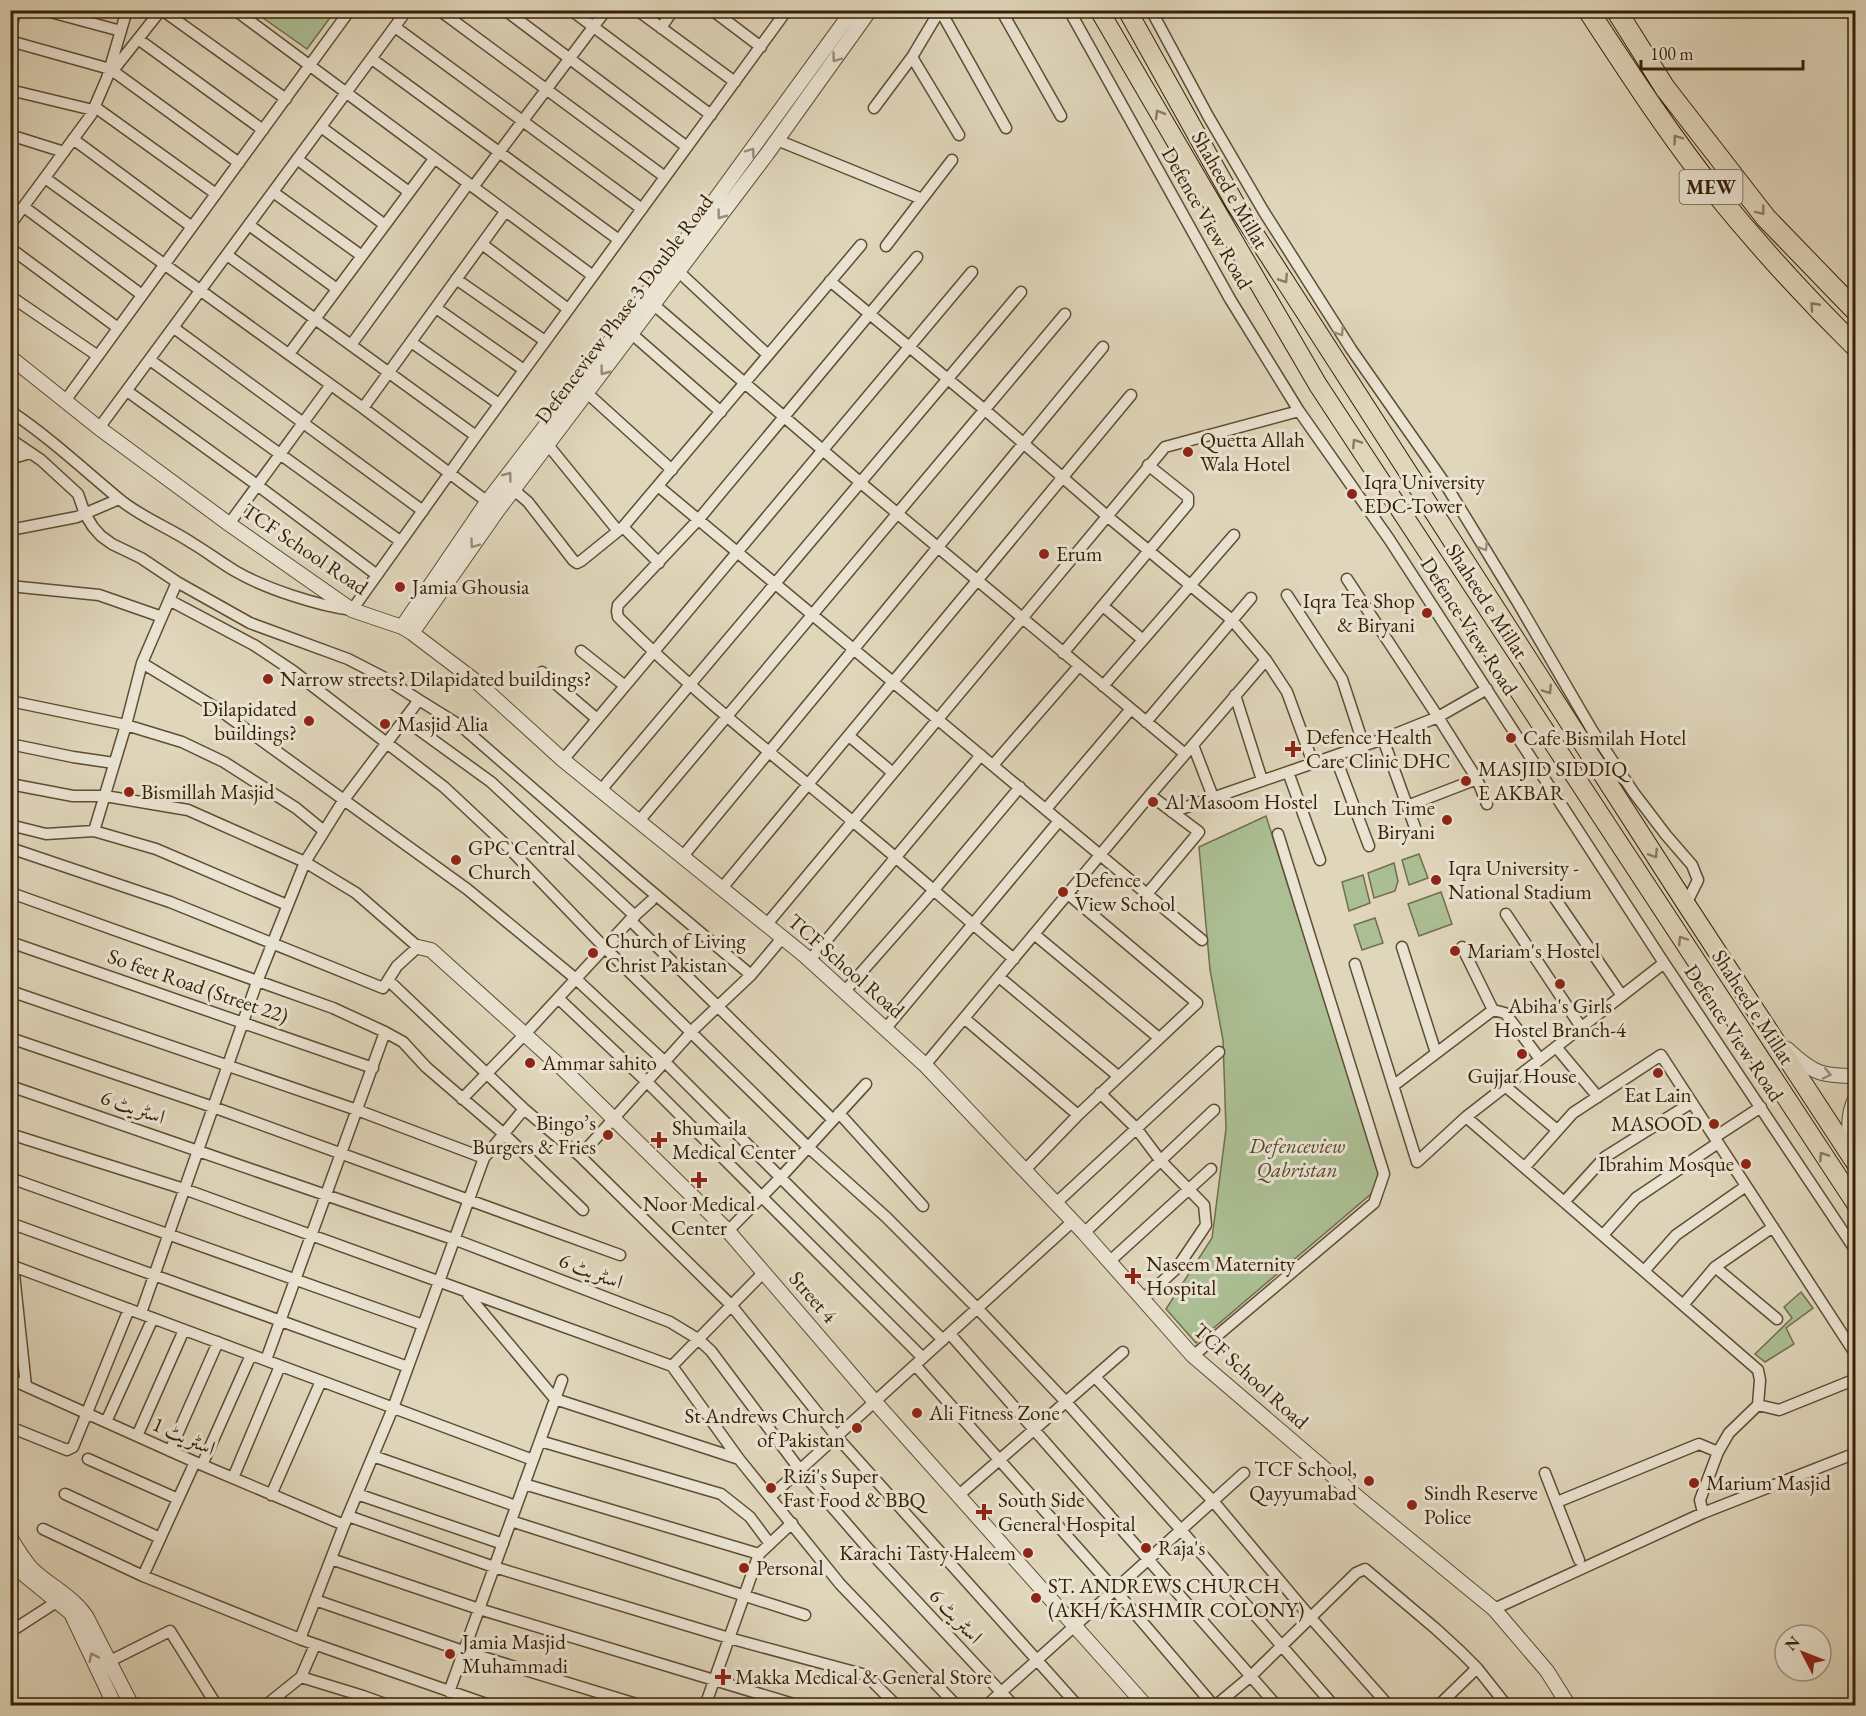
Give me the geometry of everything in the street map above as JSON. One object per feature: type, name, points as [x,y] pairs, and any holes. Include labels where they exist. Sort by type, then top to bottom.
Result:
[{"type":"highway","name":"MEW","points":[[1588,10],[1645,97],[1714,190],[1817,310],[1856,347]]},
{"type":"highway","name":"MEW","points":[[1616,10],[1665,88],[1766,218],[1856,311]]},
{"type":"main road","name":"Shaheed e Millat","points":[[1099,10],[1318,385],[1856,1204]]},
{"type":"main road","name":"Shaheed e Millat","points":[[1127,10],[1236,205],[1770,1034],[1856,1163]]},
{"type":"street","points":[[10,30],[16,10]]},
{"type":"street","points":[[43,10],[121,31]]},
{"type":"street","points":[[10,225],[94,109],[110,72],[127,10]]},
{"type":"street","points":[[110,72],[162,10],[286,99]]},
{"type":"street","points":[[235,10],[592,276]]},
{"type":"street","points":[[65,401],[350,10]]},
{"type":"street","points":[[99,428],[407,10]]},
{"type":"street","points":[[439,10],[665,177]]},
{"type":"street","points":[[505,10],[687,147]]},
{"type":"street","points":[[571,10],[711,115]]},
{"type":"street","points":[[351,345],[470,185],[499,153],[606,10]]},
{"type":"street","points":[[637,10],[735,82]]},
{"type":"street","points":[[661,28],[673,10]]},
{"type":"street","points":[[712,10],[761,47]]},
{"type":"street","points":[[45,178],[363,408],[493,506],[549,436],[683,254],[853,10]]},
{"type":"street","name":"Defenceview Phase 3 Double Road","points":[[407,630],[493,506],[514,490],[549,436],[587,393],[678,272],[683,254],[777,140],[870,10]]},
{"type":"street","points":[[874,108],[912,57],[940,10],[1006,128]]},
{"type":"street","points":[[1001,10],[1061,117]]},
{"type":"street","name":"Defence View Road","points":[[1069,10],[1230,299],[1299,411],[1389,539],[1664,963],[1856,1251]]},
{"type":"street","points":[[1151,10],[1208,116],[1264,212],[1351,349],[1444,482],[1592,730],[1665,836],[1692,865],[1698,880],[1686,904]]},
{"type":"street","points":[[10,411],[41,432],[119,499],[236,571],[311,602],[352,610],[448,474],[761,47],[782,12]]},
{"type":"street","points":[[395,27],[642,209]]},
{"type":"street","points":[[138,39],[263,130]]},
{"type":"street","points":[[10,41],[110,72],[239,163]]},
{"type":"street","points":[[912,57],[959,135]]},
{"type":"street","points":[[372,59],[619,240]]},
{"type":"street","points":[[10,90],[94,109],[216,194]]},
{"type":"street","points":[[321,127],[409,192]]},
{"type":"street","points":[[12,138],[64,152]]},
{"type":"street","points":[[73,139],[192,227]]},
{"type":"street","points":[[777,140],[922,199]]},
{"type":"street","points":[[297,159],[385,225]]},
{"type":"street","points":[[289,354],[434,159]]},
{"type":"street","points":[[886,246],[952,160]]},
{"type":"street","points":[[273,192],[362,256]]},
{"type":"street","points":[[24,207],[142,295]]},
{"type":"street","points":[[363,408],[506,212]]},
{"type":"street","points":[[249,225],[337,290]]},
{"type":"street","points":[[482,244],[568,309]]},
{"type":"street","points":[[514,490],[528,502],[577,563],[621,529],[861,245]]},
{"type":"street","points":[[10,248],[118,328]]},
{"type":"street","points":[[227,255],[476,436]]},
{"type":"street","points":[[917,257],[699,519],[618,604],[616,611],[618,617],[653,652],[768,753],[1014,959]]},
{"type":"street","points":[[678,272],[768,355]]},
{"type":"street","points":[[563,760],[972,272]]},
{"type":"street","points":[[456,279],[545,341]]},
{"type":"street","points":[[830,281],[1232,620],[1266,660],[1287,692],[1313,763]]},
{"type":"street","points":[[601,790],[692,685],[1021,292]]},
{"type":"street","points":[[10,296],[98,356]]},
{"type":"street","points":[[654,305],[897,514],[1185,754]]},
{"type":"street","points":[[436,308],[524,370]]},
{"type":"street","points":[[639,821],[1065,314]]},
{"type":"street","points":[[174,328],[423,511]]},
{"type":"street","points":[[632,334],[721,412]]},
{"type":"street","points":[[411,342],[499,404]]},
{"type":"street","points":[[683,856],[1103,347]]},
{"type":"street","name":"TCF School Road","points":[[10,357],[99,428],[229,524],[352,610],[407,630],[478,682],[563,760],[810,960],[925,1065],[1056,1203],[1070,1224],[1084,1233],[1110,1261],[1193,1356],[1351,1492],[1494,1609],[1547,1671],[1569,1706]]},
{"type":"street","points":[[150,360],[400,542]]},
{"type":"street","points":[[229,524],[278,454],[330,386]]},
{"type":"street","points":[[127,391],[377,575]]},
{"type":"street","points":[[587,393],[672,470]]},
{"type":"street","points":[[722,888],[1131,395]]},
{"type":"street","points":[[767,924],[1165,447],[1299,411]]},
{"type":"street","points":[[549,436],[621,529],[659,563]]},
{"type":"street","points":[[10,439],[41,460],[78,494],[85,514],[101,536],[112,544],[141,558],[177,582],[263,629],[348,659],[438,710],[470,734],[751,975]]},
{"type":"street","points":[[10,459],[30,453]]},
{"type":"street","points":[[1063,653],[1190,500],[1149,465]]},
{"type":"street","points":[[658,486],[1202,940]]},
{"type":"street","points":[[10,530],[85,514],[119,499]]},
{"type":"street","points":[[1103,686],[1234,535]]},
{"type":"street","points":[[1347,579],[1477,779],[1487,804]]},
{"type":"street","points":[[94,831],[142,663],[177,582]]},
{"type":"street","points":[[10,586],[99,595],[162,617]]},
{"type":"street","points":[[1287,595],[1342,679],[1364,746]]},
{"type":"street","points":[[1146,722],[1251,598]]},
{"type":"street","points":[[169,600],[254,645],[293,671],[444,787],[506,845],[605,948],[808,1147],[886,1217],[978,1309],[1066,1402],[1181,1530],[1334,1706]]},
{"type":"street","points":[[1103,606],[1143,640]]},
{"type":"street","points":[[581,651],[625,686]]},
{"type":"street","points":[[925,1065],[1266,660]]},
{"type":"street","points":[[142,663],[218,709],[467,889],[576,979],[665,1062],[946,1337],[1034,1430],[1277,1706]]},
{"type":"street","points":[[993,765],[1079,666]]},
{"type":"street","points":[[542,672],[597,719]]},
{"type":"street","points":[[1172,812],[1383,739],[1438,717],[1487,689]]},
{"type":"street","points":[[1235,695],[1262,780]]},
{"type":"street","points":[[141,1313],[257,982],[304,862],[343,801],[419,699]]},
{"type":"street","points":[[10,702],[126,725],[182,742],[224,762],[296,808],[324,831]]},
{"type":"street","points":[[1046,809],[1131,710]]},
{"type":"street","points":[[404,719],[491,782],[632,918],[719,1007],[835,1116],[923,1206]]},
{"type":"street","points":[[849,736],[893,772]]},
{"type":"street","points":[[1383,739],[1417,833]]},
{"type":"street","points":[[10,744],[114,763]]},
{"type":"street","points":[[1193,745],[1213,797]]},
{"type":"street","points":[[810,960],[981,755]]},
{"type":"street","points":[[1335,756],[1369,846]]},
{"type":"street","points":[[1288,772],[1320,860]]},
{"type":"street","points":[[1407,806],[1477,779]]},
{"type":"street","points":[[10,784],[73,796],[105,796],[188,810],[304,862],[356,893],[418,947],[397,966],[384,988],[170,902],[10,848]]},
{"type":"street","points":[[845,991],[1020,787]]},
{"type":"street","points":[[1147,894],[1199,832],[1150,795]]},
{"type":"street","points":[[886,1028],[1059,821]]},
{"type":"street","points":[[10,825],[46,834],[94,831],[156,849],[287,905]]},
{"type":"street","points":[[1193,1356],[1374,1203],[1384,1174],[1278,834]]},
{"type":"street","points":[[10,894],[333,1008],[385,1032],[403,1042],[426,1067],[504,1134],[583,1210]]},
{"type":"street","points":[[1024,1171],[1118,1076],[1197,1003],[1068,894]]},
{"type":"street","points":[[1554,897],[1622,996]]},
{"type":"street","points":[[462,1099],[632,918],[651,901]]},
{"type":"street","points":[[1506,914],[1581,1027]]},
{"type":"street","points":[[1034,934],[1159,1038]]},
{"type":"street","points":[[580,1155],[692,1032],[751,975],[783,937]]},
{"type":"street","name":"So feet Road (Street 22)","points":[[10,942],[373,1068]]},
{"type":"street","name":"Street 4","points":[[418,947],[431,950],[525,1034],[728,1231],[875,1402],[1146,1706]]},
{"type":"street","points":[[1402,947],[1436,1053]]},
{"type":"street","points":[[1462,947],[1493,1010],[1505,1013],[1540,1059]]},
{"type":"street","points":[[1355,964],[1417,1162],[1466,1117],[1664,963]]},
{"type":"street","points":[[999,977],[1118,1076]]},
{"type":"street","points":[[388,980],[524,1109],[580,1155],[731,1305],[837,1437],[1078,1706]]},
{"type":"street","points":[[10,991],[357,1110],[484,1158]]},
{"type":"street","points":[[558,998],[647,1082],[919,1362],[999,1460],[1215,1706],[1251,1676],[1356,1573],[1365,1569],[1436,1629],[1477,1668],[1507,1706]]},
{"type":"street","points":[[1393,1086],[1493,1010]]},
{"type":"street","points":[[964,1018],[1078,1115]]},
{"type":"street","points":[[266,1360],[385,1032]]},
{"type":"street","points":[[1770,1034],[1807,1068],[1828,1076],[1856,1076]]},
{"type":"street","points":[[10,1038],[213,1107],[620,1255]]},
{"type":"street","points":[[1556,1047],[1598,1097]]},
{"type":"street","points":[[1056,1203],[1220,1052]]},
{"type":"street","points":[[1525,1167],[1574,1113],[1661,1055],[1856,1355]]},
{"type":"street","points":[[728,1231],[866,1084]]},
{"type":"street","name":"اسٹریٹ 6","points":[[10,1086],[456,1240],[670,1322],[698,1339],[711,1351],[800,1470],[878,1560],[1014,1706]]},
{"type":"street","points":[[1506,1086],[1557,1130]]},
{"type":"street","points":[[1100,1094],[1136,1128],[1160,1160],[1204,1205],[1206,1225],[1177,1268],[1143,1299]]},
{"type":"street","points":[[1856,1097],[1850,1109],[1848,1123],[1856,1163]]},
{"type":"street","points":[[1564,1202],[1605,1157],[1691,1103]]},
{"type":"street","points":[[1603,1235],[1636,1198],[1761,1107]]},
{"type":"street","points":[[300,1640],[393,1408],[484,1158],[524,1109]]},
{"type":"street","points":[[1084,1233],[1214,1110]]},
{"type":"street","points":[[1466,1117],[1758,1370],[1760,1380],[1758,1405],[1729,1433],[1718,1452],[1700,1500],[1704,1513]]},
{"type":"street","points":[[10,1134],[184,1190],[672,1366],[740,1459],[840,1584],[957,1706]]},
{"type":"street","points":[[1110,1261],[1211,1169]]},
{"type":"street","points":[[10,1178],[423,1325]]},
{"type":"street","points":[[1644,1271],[1676,1235],[1746,1186]]},
{"type":"street","points":[[10,1222],[408,1367]]},
{"type":"street","points":[[771,1497],[1070,1224]]},
{"type":"street","points":[[1683,1305],[1715,1267],[1773,1227]]},
{"type":"street","points":[[10,1237],[27,1386]]},
{"type":"street","points":[[12,1261],[129,1309],[533,1460]]},
{"type":"street","points":[[1715,1267],[1777,1318]]},
{"type":"street","points":[[672,1366],[764,1272]]},
{"type":"street","points":[[467,1293],[555,1400],[740,1459]]},
{"type":"street","points":[[10,1427],[67,1450],[73,1447],[129,1309]]},
{"type":"street","points":[[106,1422],[153,1318]]},
{"type":"street","points":[[137,1436],[184,1330]]},
{"type":"street","points":[[170,1451],[218,1342]]},
{"type":"street","points":[[959,1495],[1123,1352]]},
{"type":"street","points":[[143,1576],[178,1499],[198,1464],[251,1355]]},
{"type":"street","points":[[233,1478],[280,1366]]},
{"type":"street","points":[[1095,1377],[1213,1501],[1311,1618],[1389,1706]]},
{"type":"street","name":"اسٹریٹ 1","points":[[10,1379],[198,1464],[346,1521],[729,1638],[866,1675],[897,1706]]},
{"type":"street","points":[[1758,1405],[1779,1410],[1856,1379]]},
{"type":"street","points":[[449,1692],[562,1380]]},
{"type":"street","points":[[271,1494],[321,1381]]},
{"type":"street","points":[[540,1441],[721,1494],[750,1517],[770,1544]]},
{"type":"street","points":[[1562,1500],[1699,1444],[1718,1452]]},
{"type":"street","points":[[1494,1609],[1704,1513],[1856,1453]]},
{"type":"street","points":[[373,1456],[516,1506]]},
{"type":"street","points":[[88,1459],[178,1499]]},
{"type":"street","points":[[986,1706],[1244,1473]]},
{"type":"street","points":[[1545,1473],[1579,1560]]},
{"type":"street","points":[[524,1484],[759,1554]]},
{"type":"street","points":[[65,1494],[160,1538]]},
{"type":"street","points":[[357,1494],[502,1544]]},
{"type":"street","points":[[511,1521],[805,1615]]},
{"type":"street","points":[[705,1706],[759,1554],[792,1523]]},
{"type":"street","points":[[43,1529],[143,1576],[300,1640],[492,1706]]},
{"type":"street","points":[[10,1537],[19,1553],[68,1605],[115,1706]]},
{"type":"street","points":[[331,1559],[479,1609],[800,1706]]},
{"type":"street","points":[[10,1562],[86,1616],[132,1706]]},
{"type":"street","points":[[315,1600],[463,1651],[643,1706]]},
{"type":"street","points":[[10,1632],[68,1605]]},
{"type":"street","points":[[110,1661],[170,1631],[217,1706]]},
{"type":"street","points":[[265,1706],[301,1677],[315,1645]]},
{"type":"street","points":[[1439,1705],[1477,1668]]},
{"type":"street","points":[[301,1677],[365,1701],[391,1706]]},
{"type":"green space","points":[[253,11],[335,11],[307,49]]},
{"type":"green space","name":"Defenceview Qabristan","points":[[1266,816],[1380,1175],[1378,1188],[1196,1343],[1166,1309],[1212,1238],[1226,1129],[1223,1040],[1210,970],[1199,847]]},
{"type":"green space","points":[[1419,854],[1428,878],[1409,885],[1402,860]]},
{"type":"green space","points":[[1394,863],[1398,881],[1395,891],[1374,898],[1368,873]]},
{"type":"green space","points":[[1363,875],[1370,903],[1349,911],[1342,882]]},
{"type":"green space","points":[[1441,892],[1452,924],[1419,936],[1408,904]]},
{"type":"green space","points":[[1375,918],[1383,943],[1362,950],[1354,925]]},
{"type":"green space","points":[[1801,1292],[1813,1308],[1786,1328],[1794,1344],[1765,1362],[1755,1354],[1792,1318],[1784,1307]]},
{"type":"place","name":"Quetta Allah Wala Hotel","points":[[1188,452]]},
{"type":"place","name":"Iqra University EDC-Tower","points":[[1352,494]]},
{"type":"place","name":"Erum","points":[[1044,554]]},
{"type":"place","name":"Jamia Ghousia","points":[[400,587]]},
{"type":"place","name":"Iqra Tea Shop & Biryani","points":[[1427,613]]},
{"type":"place","name":"Narrow streets? Dilapidated buildings?","points":[[268,679]]},
{"type":"place","name":"Dilapidated buildings?","points":[[309,721]]},
{"type":"place","name":"Masjid Alia","points":[[385,724]]},
{"type":"place","name":"Cafe Bismilah Hotel","points":[[1511,738]]},
{"type":"place","name":"Defence Health Care Clinic DHC","points":[[1293,749]]},
{"type":"place","name":"MASJID SIDDIQ E AKBAR","points":[[1466,781]]},
{"type":"place","name":"Bismillah Masjid","points":[[129,792]]},
{"type":"place","name":"Al Masoom Hostel","points":[[1153,802]]},
{"type":"place","name":"Lunch Time Biryani","points":[[1447,820]]},
{"type":"place","name":"GPC Central Church","points":[[456,860]]},
{"type":"place","name":"Iqra University - National Stadium","points":[[1436,880]]},
{"type":"place","name":"Defence View School","points":[[1063,892]]},
{"type":"place","name":"Mariam's Hostel","points":[[1455,951]]},
{"type":"place","name":"Church of Living Christ Pakistan","points":[[593,953]]},
{"type":"place","name":"Abiha's Girls Hostel Branch-4","points":[[1560,984]]},
{"type":"place","name":"Gujjar House","points":[[1522,1054]]},
{"type":"place","name":"Ammar sahito","points":[[530,1063]]},
{"type":"place","name":"Eat Lain","points":[[1658,1073]]},
{"type":"place","name":"MASOOD","points":[[1714,1124]]},
{"type":"place","name":"Bingo’s Burgers & Fries","points":[[608,1135]]},
{"type":"place","name":"Shumaila Medical Center","points":[[659,1140]]},
{"type":"place","name":"Ibrahim Mosque","points":[[1746,1164]]},
{"type":"place","name":"Noor Medical Center","points":[[699,1180]]},
{"type":"place","name":"Naseem Maternity Hospital","points":[[1133,1276]]},
{"type":"place","name":"Ali Fitness Zone","points":[[917,1413]]},
{"type":"place","name":"St Andrews Church of Pakistan","points":[[857,1428]]},
{"type":"place","name":"TCF School, Qayyumabad","points":[[1369,1481]]},
{"type":"place","name":"Marium Masjid","points":[[1694,1483]]},
{"type":"place","name":"Rizi's Super Fast Food & BBQ","points":[[771,1488]]},
{"type":"place","name":"Sindh Reserve Police","points":[[1412,1505]]},
{"type":"place","name":"South Side General Hospital","points":[[984,1512]]},
{"type":"place","name":"Raja's","points":[[1146,1548]]},
{"type":"place","name":"Karachi Tasty Haleem","points":[[1028,1553]]},
{"type":"place","name":"Personal","points":[[744,1568]]},
{"type":"place","name":"ST. ANDREWS CHURCH (AKH/KASHMIR COLONY)","points":[[1036,1598]]},
{"type":"place","name":"Jamia Masjid Muhammadi","points":[[450,1654]]},
{"type":"place","name":"Makka Medical & General Store","points":[[723,1677]]}]
